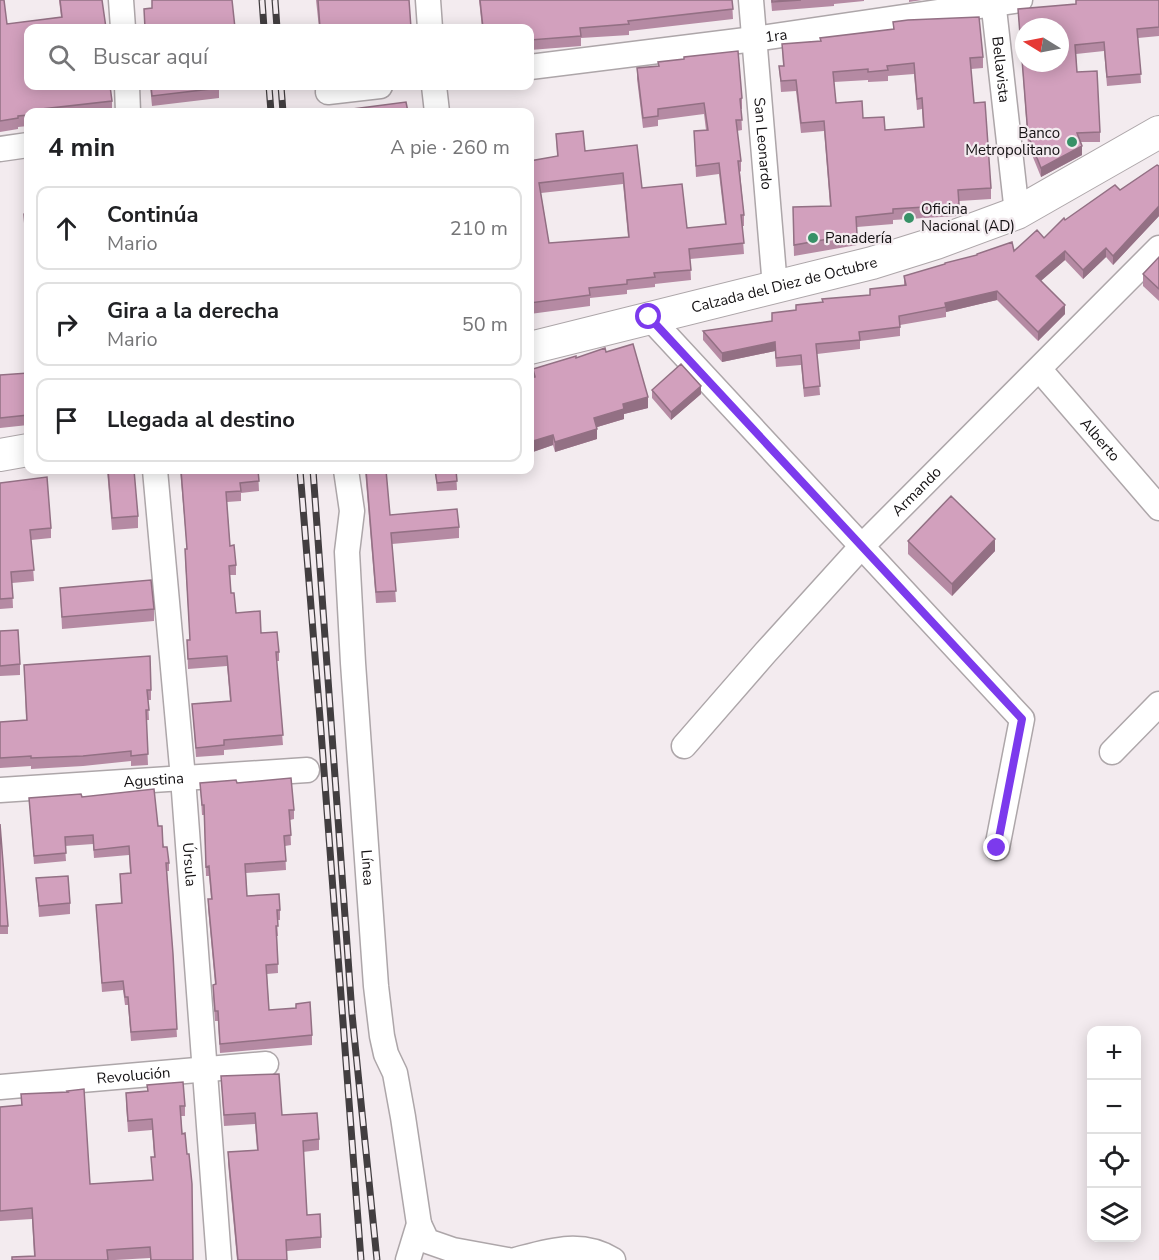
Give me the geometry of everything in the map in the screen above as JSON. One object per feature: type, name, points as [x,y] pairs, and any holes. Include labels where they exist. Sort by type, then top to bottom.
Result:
[{"type":"main road","name":"Calzada del Diez de Octubre","points":[[534,347],[872,263],[936,243],[1017,213],[1159,132]]},
{"type":"main road","points":[[0,455],[24,451]]},
{"type":"street","points":[[121,0],[123,24]]},
{"type":"street","points":[[428,0],[430,24]]},
{"type":"street","name":"San Leonardo","points":[[751,0],[775,287]]},
{"type":"street","name":"1ra","points":[[534,66],[754,39],[993,2],[1020,0]]},
{"type":"street","name":"Bellavista","points":[[993,2],[1017,213]]},
{"type":"street","points":[[127,90],[128,108]]},
{"type":"street","points":[[328,92],[345,90]]},
{"type":"street","points":[[434,90],[436,108]]},
{"type":"street","points":[[0,149],[24,146]]},
{"type":"street","name":"Armando","points":[[684,746],[861,547],[1040,370],[1159,248]]},
{"type":"street","points":[[649,317],[1022,719],[997,848]]},
{"type":"street","name":"Alberto","points":[[1040,370],[1159,508]]},
{"type":"street","name":"Úrsula","points":[[154,474],[183,778],[219,1260]]},
{"type":"street","name":"Línea","points":[[347,474],[352,511],[347,552],[353,663],[376,986],[382,1036],[386,1054],[395,1073],[404,1117],[419,1224],[408,1260]]},
{"type":"street","points":[[1112,752],[1159,704]]},
{"type":"street","name":"Agustina","points":[[0,790],[307,770]]},
{"type":"street","name":"Revolución","points":[[0,1087],[266,1064]]},
{"type":"street","points":[[419,1224],[427,1241],[453,1250],[508,1260]]},
{"type":"street","points":[[515,1260],[550,1251],[579,1248],[600,1251],[613,1260]]},
{"type":"building","points":[[0,0],[4,0],[7,24],[62,17],[60,0],[102,0],[105,24],[24,24],[24,90],[111,90],[112,101],[51,108],[24,108],[24,115],[0,121]]},
{"type":"building","points":[[152,0],[232,0],[235,24],[145,24],[144,9],[152,8]]},
{"type":"building","points":[[318,0],[409,0],[411,24],[320,24]]},
{"type":"building","points":[[480,0],[732,0],[733,9],[628,21],[629,24],[580,28],[581,36],[534,40],[534,24],[483,24]]},
{"type":"building","points":[[772,0],[801,0],[772,2]]},
{"type":"building","points":[[1076,0],[1159,0],[1159,27],[1137,29],[1141,74],[1107,77],[1104,42],[1075,45],[1077,72],[1097,71],[1100,132],[1077,133],[1082,146],[1041,168],[1028,135],[1023,72],[1069,72],[1069,18],[1019,18],[1018,9],[1076,4]]},
{"type":"building","points":[[979,17],[983,57],[970,58],[974,103],[985,102],[991,188],[958,190],[959,204],[957,205],[893,209],[893,213],[856,217],[857,234],[794,245],[793,207],[831,206],[824,121],[801,123],[796,80],[781,81],[779,66],[784,66],[782,44],[821,41],[820,38],[894,29],[893,22]],"holes":[[[914,63],[917,99],[922,98],[924,127],[885,130],[884,117],[863,118],[862,101],[836,103],[833,72],[888,70],[887,66]]]},
{"type":"building","points":[[738,51],[742,120],[736,120],[741,161],[738,161],[744,215],[741,215],[744,243],[689,249],[691,270],[654,273],[655,277],[627,280],[627,284],[589,288],[590,295],[534,302],[534,160],[558,156],[556,134],[583,131],[585,151],[637,145],[642,188],[682,184],[687,228],[726,224],[719,163],[696,166],[694,131],[708,130],[704,103],[658,109],[658,116],[643,118],[637,68],[659,66],[658,62],[684,59],[684,57]],"holes":[[[623,173],[629,237],[549,243],[539,183]]]},
{"type":"building","points":[[151,90],[202,90],[152,96]]},
{"type":"building","points":[[406,102],[407,108],[361,108]]},
{"type":"building","points":[[1157,165],[1159,166],[1159,206],[1113,256],[1106,248],[1083,270],[1065,251],[1036,276],[1065,305],[1038,332],[997,291],[945,303],[946,307],[899,316],[900,327],[859,332],[860,340],[816,344],[820,386],[804,388],[801,355],[776,358],[775,342],[722,353],[703,331],[772,321],[772,313],[796,310],[796,305],[823,302],[822,299],[870,295],[870,289],[906,285],[904,276],[977,255],[1012,242],[1014,251],[1037,230],[1044,238],[1064,218],[1065,220],[1115,185],[1120,190]]},
{"type":"building","points":[[1159,257],[1159,289],[1143,274]]},
{"type":"building","points":[[633,344],[648,397],[623,404],[624,409],[594,418],[597,429],[555,442],[553,435],[534,441],[534,369],[605,348],[606,352]]},
{"type":"building","points":[[681,364],[701,386],[671,412],[652,390]]},
{"type":"building","points":[[24,373],[24,415],[0,418],[0,375]]},
{"type":"building","points":[[108,474],[134,474],[138,516],[112,518]]},
{"type":"building","points":[[181,474],[258,474],[259,481],[240,483],[241,491],[226,492],[230,546],[234,545],[236,565],[229,566],[231,593],[234,593],[236,613],[260,611],[261,633],[277,632],[279,652],[276,652],[283,735],[224,740],[224,745],[196,748],[192,704],[231,701],[227,656],[188,659],[187,640],[190,640],[185,549],[187,549]]},
{"type":"building","points":[[366,474],[386,474],[390,515],[457,509],[459,527],[391,533],[396,591],[376,592]]},
{"type":"building","points":[[436,474],[456,474],[457,481],[437,483]]},
{"type":"building","points":[[47,477],[51,528],[30,530],[34,570],[11,572],[13,598],[0,599],[0,483]]},
{"type":"building","points":[[951,496],[995,539],[952,584],[908,541]]},
{"type":"building","points":[[151,580],[154,609],[62,617],[60,588]]},
{"type":"building","points":[[18,630],[20,664],[0,666],[0,631]]},
{"type":"building","points":[[150,656],[151,690],[147,690],[149,710],[146,710],[148,754],[131,756],[131,751],[83,756],[0,758],[0,722],[27,720],[24,665]]},
{"type":"building","points":[[291,778],[294,810],[289,810],[291,835],[284,836],[286,861],[245,864],[247,896],[279,894],[280,910],[277,910],[278,926],[276,926],[278,964],[266,965],[269,1010],[296,1008],[296,1004],[310,1002],[312,1035],[220,1044],[218,1011],[215,1011],[213,985],[216,984],[208,899],[212,899],[209,866],[206,867],[204,805],[202,805],[200,783],[236,780],[237,783]]},
{"type":"building","points":[[154,789],[158,826],[162,826],[163,847],[167,847],[169,863],[166,863],[177,1029],[131,1032],[128,997],[125,997],[123,981],[102,983],[96,905],[122,903],[120,874],[131,873],[129,846],[94,850],[93,835],[65,837],[66,853],[34,856],[29,798],[81,794],[82,797]]},
{"type":"building","points":[[0,824],[8,926],[0,926]]},
{"type":"building","points":[[68,876],[70,903],[39,906],[36,878]]},
{"type":"building","points":[[279,1074],[282,1115],[317,1113],[319,1139],[303,1141],[307,1215],[320,1214],[321,1237],[286,1240],[287,1260],[238,1260],[228,1152],[258,1150],[255,1113],[224,1115],[221,1076]]},
{"type":"building","points":[[183,1082],[185,1106],[180,1106],[182,1134],[185,1133],[192,1184],[193,1260],[151,1260],[150,1247],[107,1250],[108,1260],[12,1260],[12,1257],[35,1256],[32,1208],[0,1211],[0,1107],[22,1105],[21,1094],[84,1089],[90,1184],[153,1180],[151,1157],[155,1157],[152,1119],[128,1121],[126,1093],[148,1091],[147,1085]]},
{"type":"railway","points":[[262,0],[264,24]]},
{"type":"railway","points":[[275,0],[277,24]]},
{"type":"railway","points":[[269,90],[271,108]]},
{"type":"railway","points":[[281,90],[283,108]]},
{"type":"railway","points":[[300,474],[361,1260]]},
{"type":"railway","points":[[313,474],[352,1014],[377,1260]]},
{"type":"place","name":"Banco Metropolitano","points":[[1072,142]]},
{"type":"place","name":"Oficina Nacional (AD)","points":[[909,218]]},
{"type":"place","name":"Panadería","points":[[813,238]]},
{"type":"route","points":[[649,317],[1022,719],[997,848]]}]
